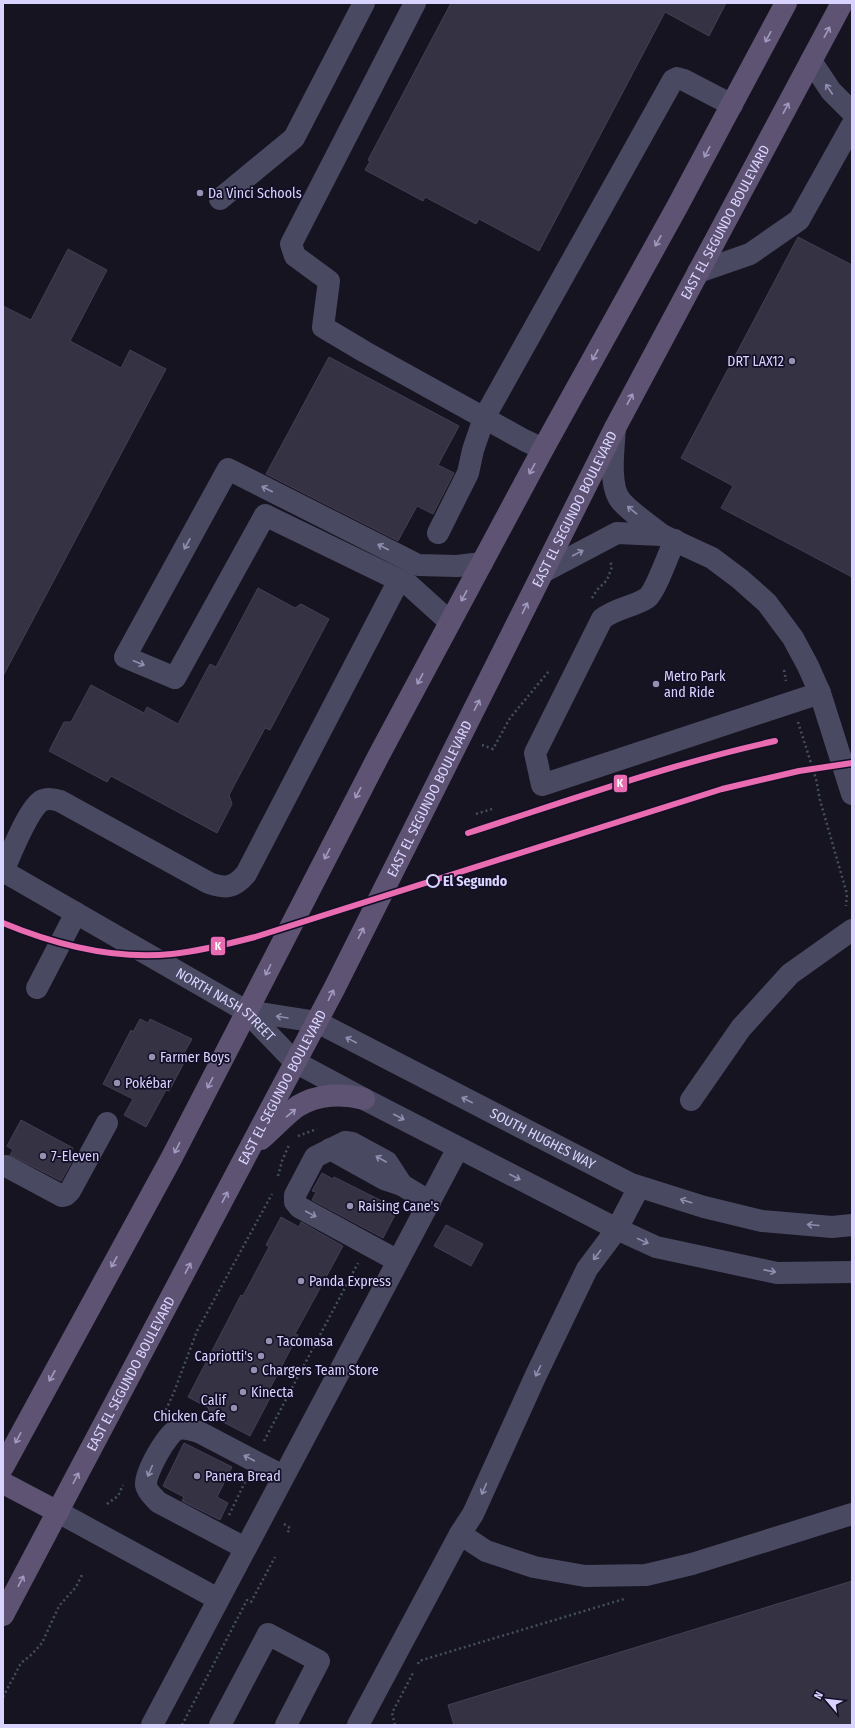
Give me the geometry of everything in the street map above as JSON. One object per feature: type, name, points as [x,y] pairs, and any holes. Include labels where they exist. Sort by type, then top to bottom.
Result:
[{"type":"main road","points":[[3,1467],[172,1158],[344,819],[543,449],[677,207],[786,3]]},
{"type":"main road","name":"EAST EL SEGUNDO BOULEVARD","points":[[3,1615],[317,1022],[615,428],[842,3]]},
{"type":"main road","points":[[251,1148],[288,1115],[303,1104],[334,1095],[348,1095],[364,1099]]},
{"type":"main road","points":[[3,1482],[58,1512]]},
{"type":"street","points":[[220,198],[294,138],[364,3]]},
{"type":"street","points":[[415,3],[291,244],[295,256],[329,281],[322,326],[484,418],[543,449]]},
{"type":"street","points":[[811,61],[831,92],[852,112]]},
{"type":"street","points":[[438,533],[468,473],[472,450],[484,418],[673,80],[677,78],[684,80],[732,104]]},
{"type":"street","points":[[698,272],[750,254],[799,220],[852,125]]},
{"type":"street","points":[[615,428],[612,468],[616,491],[620,500],[668,537],[712,558],[740,579],[767,603],[793,638],[820,693],[852,794]]},
{"type":"street","points":[[450,622],[409,585],[265,515],[175,678],[125,657],[228,469],[418,565],[457,566],[482,563]]},
{"type":"street","points":[[544,572],[617,533],[668,537]]},
{"type":"street","points":[[668,537],[655,587],[647,598],[609,614],[602,619],[535,752],[542,785],[820,693]]},
{"type":"street","points":[[3,871],[33,809],[42,801],[52,799],[60,801],[209,883],[223,886],[238,883],[246,874],[399,580]]},
{"type":"street","name":"NORTH NASH STREET","points":[[3,871],[246,1011],[295,1062]]},
{"type":"street","points":[[36,988],[76,913]]},
{"type":"street","points":[[691,1100],[741,1028],[790,974],[852,930]]},
{"type":"street","name":"SOUTH HUGHES WAY","points":[[246,1011],[317,1022],[631,1184],[704,1207],[762,1221],[832,1227],[852,1226]]},
{"type":"street","points":[[295,1062],[458,1148],[617,1229],[656,1247],[777,1273],[852,1272]]},
{"type":"street","points":[[6,1166],[62,1196],[66,1195],[70,1191],[107,1123]]},
{"type":"street","points":[[398,1260],[299,1207],[295,1202],[295,1195],[315,1158],[345,1142],[359,1146],[387,1162],[402,1185],[430,1202]]},
{"type":"street","points":[[152,1725],[458,1148]]},
{"type":"street","points":[[358,1725],[460,1534],[473,1514],[536,1375],[587,1268],[617,1229],[639,1186]]},
{"type":"street","points":[[245,1548],[158,1502],[149,1493],[146,1485],[147,1474],[167,1438],[176,1430],[185,1428],[199,1432],[283,1476]]},
{"type":"street","points":[[58,1512],[218,1598]]},
{"type":"street","points":[[460,1534],[486,1551],[534,1567],[585,1576],[646,1575],[692,1564],[852,1514]]},
{"type":"street","points":[[220,1725],[268,1634],[319,1661],[286,1725]]},
{"type":"path","points":[[591,600],[597,590],[607,580],[612,567],[608,557]]},
{"type":"path","points":[[783,668],[816,779],[820,800],[847,894],[846,906]]},
{"type":"path","points":[[482,745],[493,749],[510,718],[550,670]]},
{"type":"path","points":[[476,814],[492,809]]},
{"type":"path","points":[[314,1134],[318,1129],[316,1123]]},
{"type":"path","points":[[162,1415],[174,1392],[197,1331],[273,1192]]},
{"type":"path","points":[[218,1534],[362,1257]]},
{"type":"path","points":[[107,1504],[118,1496],[125,1482]]},
{"type":"path","points":[[284,1524],[290,1528],[287,1534]]},
{"type":"path","points":[[182,1725],[247,1600],[251,1602],[275,1557]]},
{"type":"path","points":[[3,1697],[21,1663],[42,1643],[59,1606],[76,1587],[82,1575]]},
{"type":"path","points":[[418,1664],[419,1661],[627,1598]]},
{"type":"path","points":[[395,1725],[392,1714],[414,1672]]},
{"type":"building","points":[[451,3],[726,3],[709,36],[665,12],[539,251],[479,219],[476,224],[425,197],[423,201],[365,170],[370,161],[368,160]]},
{"type":"building","name":"DRT LAX12","points":[[798,237],[852,265],[852,577],[721,508],[733,486],[681,458]]},
{"type":"building","points":[[68,249],[107,270],[70,341],[121,368],[130,350],[166,369],[3,676],[3,306],[31,320]]},
{"type":"building","points":[[329,357],[459,426],[438,465],[454,473],[433,514],[417,506],[398,541],[266,474]]},
{"type":"building","points":[[258,588],[295,608],[301,604],[329,619],[270,730],[265,728],[229,795],[232,804],[217,833],[111,776],[107,782],[49,751],[64,722],[71,722],[91,685],[144,713],[147,707],[178,724],[210,664],[216,667]]},
{"type":"building","points":[[140,1019],[148,1023],[150,1019],[192,1039],[182,1057],[186,1059],[169,1091],[166,1090],[146,1127],[124,1115],[133,1099],[103,1084],[131,1030],[133,1032]]},
{"type":"building","name":"7-Eleven","points":[[21,1120],[73,1148],[70,1153],[75,1156],[61,1181],[10,1155],[13,1150],[7,1146]]},
{"type":"building","name":"Raising Cane's","points":[[322,1173],[333,1179],[334,1177],[382,1201],[381,1203],[397,1211],[383,1238],[312,1200],[316,1192],[312,1191]]},
{"type":"building","points":[[281,1217],[299,1227],[301,1222],[343,1246],[295,1334],[298,1335],[267,1394],[271,1396],[250,1436],[206,1413],[209,1408],[188,1397],[241,1295],[243,1296],[269,1247],[266,1245]]},
{"type":"building","points":[[446,1225],[483,1244],[471,1266],[434,1246]]},
{"type":"building","name":"Panera Bread","points":[[184,1443],[232,1467],[217,1497],[228,1503],[220,1520],[182,1501],[184,1497],[163,1486]]},
{"type":"building","points":[[852,1581],[852,1725],[454,1725],[448,1705]]},
{"type":"transit line","name":"K","points":[[468,833],[582,795],[697,760],[775,741]]},
{"type":"transit line","name":"K","points":[[3,923],[64,944],[107,953],[129,955],[182,953],[255,937],[722,789],[799,771],[852,763]]},
{"type":"place","name":"Da Vinci Schools","points":[[200,193]]},
{"type":"place","name":"DRT LAX12","points":[[792,361]]},
{"type":"place","name":"Metro Park and Ride","points":[[656,684]]},
{"type":"place","name":"El Segundo","points":[[433,881]]},
{"type":"place","name":"Farmer Boys","points":[[152,1057]]},
{"type":"place","name":"Pokébar","points":[[117,1083]]},
{"type":"place","name":"7-Eleven","points":[[43,1156]]},
{"type":"place","name":"Raising Cane's","points":[[350,1206]]},
{"type":"place","name":"Panda Express","points":[[301,1281]]},
{"type":"place","name":"Tacomasa","points":[[269,1341]]},
{"type":"place","name":"Capriotti's","points":[[261,1356]]},
{"type":"place","name":"Chargers Team Store","points":[[254,1370]]},
{"type":"place","name":"Kinecta","points":[[243,1392]]},
{"type":"place","name":"Calif Chicken Cafe","points":[[234,1408]]},
{"type":"place","name":"Panera Bread","points":[[197,1476]]}]
